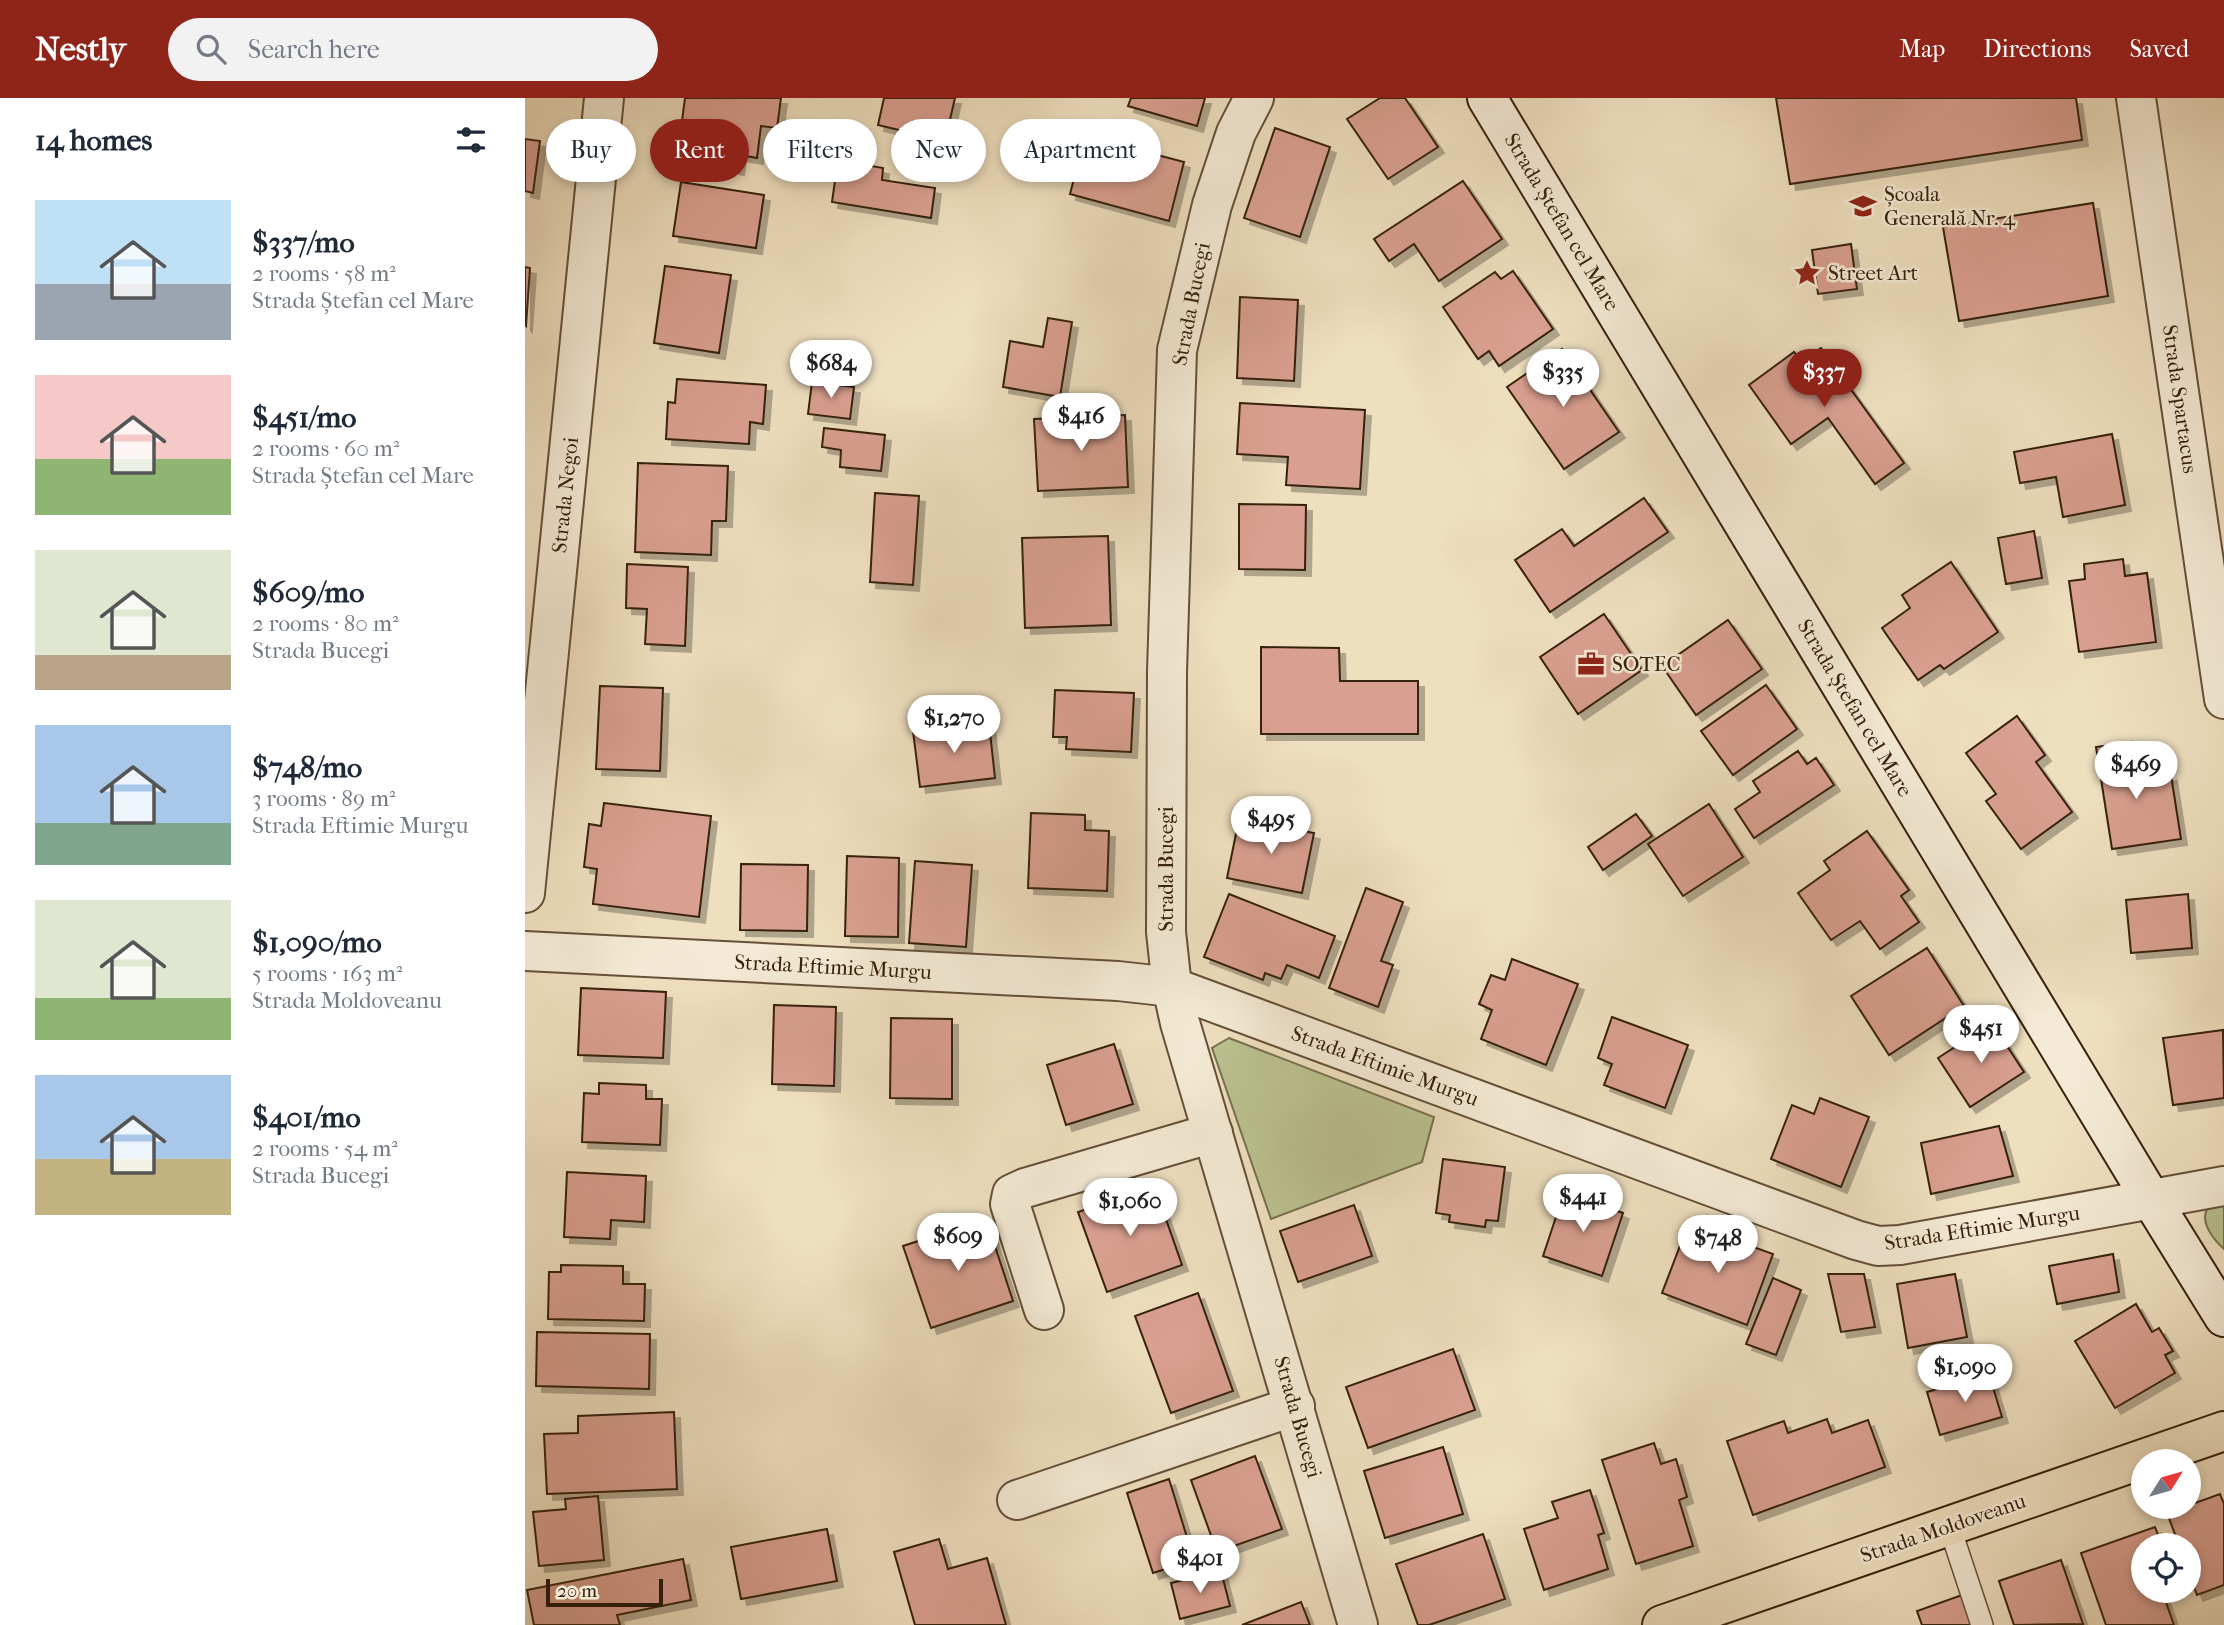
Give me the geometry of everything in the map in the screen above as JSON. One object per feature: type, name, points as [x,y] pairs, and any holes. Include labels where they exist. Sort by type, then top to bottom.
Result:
[{"type":"main road","name":"Strada Moldoveanu","points":[[1662,1625],[2224,1432]]},
{"type":"street","name":"Strada Negoi","points":[[525,893],[604,98]]},
{"type":"street","name":"Strada Bucegi","points":[[1254,98],[1236,133],[1212,205],[1177,350],[1167,672],[1165,932],[1180,1023],[1358,1625]]},
{"type":"street","name":"Strada Ștefan cel Mare","points":[[1487,98],[2224,1317]]},
{"type":"street","name":"Strada Spartacus","points":[[2136,98],[2224,699]]},
{"type":"street","name":"Strada Eftimie Murgu","points":[[525,951],[1118,981],[1172,987],[1878,1245],[1900,1245],[2224,1186]]},
{"type":"street","points":[[1044,1310],[1010,1204],[1012,1194],[1213,1133]]},
{"type":"street","points":[[1017,1500],[1294,1406]]},
{"type":"lane","points":[[1949,1525],[1982,1625]]},
{"type":"green space","points":[[1229,1038],[1434,1117],[1422,1162],[1271,1219],[1212,1048]]},
{"type":"green space","points":[[2224,1195],[2224,1249],[2212,1236],[2205,1214],[2214,1201]]},
{"type":"building","points":[[685,98],[781,98],[778,119],[763,119],[757,158],[749,157],[749,119],[682,119]]},
{"type":"building","points":[[884,98],[955,98],[950,119],[891,119],[891,128],[878,125]]},
{"type":"building","points":[[1131,98],[1205,98],[1197,126],[1128,106]]},
{"type":"building","points":[[1380,98],[1405,98],[1438,147],[1388,179],[1347,119]]},
{"type":"building","points":[[1776,98],[2076,98],[2082,140],[1790,184]]},
{"type":"building","points":[[1275,128],[1330,147],[1300,237],[1244,218]]},
{"type":"building","points":[[525,139],[540,141],[533,193],[525,191]]},
{"type":"building","points":[[1161,156],[1184,162],[1169,221],[1070,194],[1073,182],[1161,182]]},
{"type":"building","points":[[877,167],[883,168],[882,180],[935,188],[931,218],[832,202],[835,182],[877,182]]},
{"type":"building","points":[[1463,181],[1502,239],[1439,281],[1414,244],[1389,261],[1374,239]]},
{"type":"building","points":[[681,182],[764,195],[756,248],[673,236]]},
{"type":"building","points":[[2093,203],[2108,296],[1959,321],[1943,227]]},
{"type":"building","points":[[1851,244],[1857,289],[1818,294],[1812,250]]},
{"type":"building","points":[[665,266],[731,275],[719,353],[654,343]]},
{"type":"building","points":[[525,267],[530,268],[526,326],[525,325]]},
{"type":"building","points":[[1513,271],[1553,329],[1499,366],[1489,351],[1478,359],[1443,307],[1495,272],[1501,279]]},
{"type":"building","points":[[1240,297],[1298,300],[1294,381],[1237,378]]},
{"type":"building","points":[[1048,318],[1072,322],[1060,397],[1003,387],[1010,341],[1043,347]]},
{"type":"building","points":[[1821,348],[1904,463],[1875,484],[1828,418],[1791,444],[1749,385],[1794,352],[1801,361]]},
{"type":"building","points":[[1562,349],[1619,432],[1564,469],[1507,387]]},
{"type":"building","points":[[677,379],[766,385],[763,424],[750,422],[749,444],[666,439],[668,402],[675,403]]},
{"type":"building","points":[[812,382],[854,387],[850,419],[808,414]]},
{"type":"building","points":[[1240,403],[1365,410],[1360,489],[1286,485],[1288,457],[1237,454]]},
{"type":"building","points":[[1125,415],[1128,487],[1038,491],[1034,419]]},
{"type":"building","points":[[824,428],[885,435],[881,471],[840,467],[841,450],[822,447]]},
{"type":"building","points":[[2112,434],[2125,505],[2063,517],[2056,477],[2020,483],[2014,452]]},
{"type":"building","points":[[638,463],[728,466],[726,521],[712,521],[711,555],[635,552]]},
{"type":"building","points":[[875,493],[919,496],[913,585],[870,582]]},
{"type":"building","points":[[1644,498],[1668,532],[1550,612],[1515,560],[1562,529],[1574,546]]},
{"type":"building","points":[[1239,504],[1306,505],[1305,570],[1239,569]]},
{"type":"building","points":[[2034,531],[2042,578],[2006,584],[1998,538]]},
{"type":"building","points":[[1108,536],[1111,625],[1025,628],[1022,538]]},
{"type":"building","points":[[2123,559],[2125,576],[2147,573],[2156,642],[2079,652],[2069,581],[2085,579],[2084,564]]},
{"type":"building","points":[[1951,562],[1998,632],[1944,669],[1940,665],[1918,680],[1882,628],[1910,608],[1902,595]]},
{"type":"building","points":[[627,564],[688,567],[685,646],[645,644],[647,609],[626,608]]},
{"type":"building","name":"SOTEC","points":[[1604,614],[1642,670],[1578,714],[1540,657]]},
{"type":"building","points":[[1728,620],[1762,669],[1696,715],[1662,666]]},
{"type":"building","points":[[1261,647],[1339,648],[1340,681],[1418,681],[1418,734],[1261,734]]},
{"type":"building","points":[[1766,685],[1797,729],[1733,775],[1701,731]]},
{"type":"building","points":[[600,686],[663,688],[660,771],[596,769]]},
{"type":"building","points":[[1055,690],[1134,693],[1131,752],[1066,749],[1067,737],[1053,737]]},
{"type":"building","points":[[2017,716],[2045,755],[2036,762],[2072,812],[2021,849],[1986,801],[1996,794],[1966,753]]},
{"type":"building","points":[[989,723],[995,778],[920,787],[913,731]]},
{"type":"building","points":[[2132,742],[2137,780],[2171,775],[2181,839],[2112,849],[2096,747]]},
{"type":"building","points":[[1798,751],[1807,764],[1816,758],[1834,785],[1754,838],[1735,809],[1760,792],[1753,781]]},
{"type":"building","points":[[604,803],[711,816],[699,917],[593,904],[597,869],[584,867],[589,824],[601,826]]},
{"type":"building","points":[[1709,804],[1743,857],[1683,896],[1648,844]]},
{"type":"building","points":[[1031,813],[1085,815],[1085,830],[1109,831],[1107,891],[1028,888]]},
{"type":"building","points":[[1636,814],[1652,836],[1603,870],[1588,847]]},
{"type":"building","points":[[1239,819],[1314,833],[1302,893],[1227,878]]},
{"type":"building","points":[[1867,831],[1909,890],[1901,896],[1919,922],[1880,949],[1860,921],[1831,940],[1798,893],[1830,870],[1824,861]]},
{"type":"building","points":[[847,856],[899,858],[898,937],[845,936]]},
{"type":"building","points":[[915,861],[972,865],[966,947],[909,943]]},
{"type":"building","points":[[741,864],[808,865],[807,931],[740,930]]},
{"type":"building","points":[[1366,888],[1403,902],[1381,961],[1393,965],[1378,1007],[1329,988]]},
{"type":"building","points":[[1229,894],[1335,936],[1319,978],[1287,965],[1281,979],[1265,973],[1263,980],[1204,957]]},
{"type":"building","points":[[2188,894],[2192,948],[2131,953],[2126,900]]},
{"type":"building","points":[[1927,948],[1964,1006],[1889,1055],[1851,996]]},
{"type":"building","points":[[1512,959],[1578,984],[1546,1065],[1481,1039],[1492,1010],[1479,1004],[1491,975],[1505,980]]},
{"type":"building","points":[[581,988],[666,992],[663,1058],[578,1055]]},
{"type":"building","points":[[774,1005],[836,1007],[834,1086],[772,1084]]},
{"type":"building","points":[[1612,1017],[1688,1045],[1665,1108],[1604,1085],[1612,1064],[1598,1058]]},
{"type":"building","points":[[891,1018],[952,1019],[952,1099],[890,1098]]},
{"type":"building","points":[[1992,1023],[2024,1072],[1970,1107],[1938,1058]]},
{"type":"building","points":[[2223,1030],[2224,1098],[2173,1105],[2163,1038]]},
{"type":"building","points":[[1114,1044],[1133,1104],[1066,1125],[1047,1065]]},
{"type":"building","points":[[599,1083],[646,1085],[646,1099],[662,1099],[660,1145],[582,1142],[584,1093],[599,1094]]},
{"type":"building","points":[[1820,1098],[1869,1117],[1841,1187],[1771,1159],[1792,1105],[1814,1114]]},
{"type":"building","points":[[1999,1126],[2013,1176],[1931,1194],[1921,1143]]},
{"type":"building","points":[[1443,1159],[1505,1167],[1498,1221],[1486,1220],[1485,1227],[1449,1222],[1450,1215],[1436,1213]]},
{"type":"building","points":[[567,1172],[646,1176],[644,1222],[611,1220],[610,1239],[564,1237]]},
{"type":"building","points":[[1154,1185],[1182,1265],[1107,1292],[1078,1212]]},
{"type":"building","points":[[1564,1193],[1623,1213],[1602,1276],[1543,1256]]},
{"type":"building","points":[[1354,1205],[1372,1256],[1298,1282],[1280,1231]]},
{"type":"building","points":[[986,1219],[1013,1301],[931,1328],[903,1246]]},
{"type":"building","points":[[1686,1230],[1710,1239],[1712,1232],[1773,1254],[1747,1325],[1662,1293]]},
{"type":"building","points":[[2113,1254],[2119,1292],[2057,1304],[2049,1266]]},
{"type":"building","points":[[561,1265],[623,1266],[623,1284],[645,1284],[644,1321],[548,1319],[549,1272],[561,1272]]},
{"type":"building","points":[[1828,1274],[1864,1274],[1875,1327],[1841,1332]]},
{"type":"building","points":[[1955,1274],[1967,1337],[1908,1348],[1897,1284]]},
{"type":"building","points":[[1773,1278],[1801,1290],[1776,1355],[1746,1344]]},
{"type":"building","points":[[1198,1293],[1233,1391],[1171,1413],[1135,1316]]},
{"type":"building","points":[[2136,1304],[2152,1332],[2159,1328],[2173,1351],[2165,1355],[2175,1373],[2115,1408],[2075,1341]]},
{"type":"building","points":[[537,1332],[650,1334],[649,1389],[536,1386]]},
{"type":"building","points":[[1453,1349],[1475,1410],[1368,1448],[1346,1387]]},
{"type":"building","points":[[1989,1374],[2002,1417],[1940,1435],[1927,1392]]},
{"type":"building","points":[[674,1412],[677,1489],[547,1494],[544,1434],[578,1433],[578,1416]]},
{"type":"building","points":[[1827,1419],[1832,1433],[1868,1420],[1885,1467],[1753,1515],[1727,1441],[1784,1421],[1788,1433]]},
{"type":"building","points":[[1654,1443],[1661,1464],[1676,1459],[1687,1497],[1679,1500],[1693,1546],[1636,1564],[1602,1460]]},
{"type":"building","points":[[1443,1447],[1463,1514],[1385,1538],[1364,1471]]},
{"type":"building","points":[[1255,1456],[1282,1529],[1217,1552],[1191,1480]]},
{"type":"building","points":[[1169,1479],[1194,1560],[1153,1573],[1127,1493]]},
{"type":"building","points":[[1590,1490],[1604,1533],[1598,1535],[1608,1569],[1544,1590],[1524,1529],[1558,1518],[1552,1502]]},
{"type":"building","points":[[2220,1494],[2224,1504],[2224,1585],[2201,1594],[2201,1533],[2174,1533],[2169,1519],[2201,1519],[2201,1501]]},
{"type":"building","points":[[598,1496],[604,1560],[539,1566],[533,1512],[566,1509],[565,1499]]},
{"type":"building","points":[[2155,1527],[2157,1533],[2138,1533]]},
{"type":"building","points":[[827,1529],[837,1581],[741,1599],[731,1547]]},
{"type":"building","points":[[1483,1534],[1505,1599],[1429,1625],[1418,1625],[1396,1564]]},
{"type":"building","points":[[2131,1535],[2131,1603],[2166,1603],[2174,1625],[2106,1625],[2081,1553]]},
{"type":"building","points":[[939,1539],[948,1569],[987,1558],[1006,1625],[915,1625],[894,1552]]},
{"type":"building","points":[[683,1559],[691,1600],[617,1615],[620,1625],[534,1625],[527,1590]]},
{"type":"building","points":[[2061,1560],[2083,1624],[2014,1625],[1999,1581]]},
{"type":"building","points":[[1221,1571],[1230,1606],[1180,1619],[1171,1583]]},
{"type":"building","points":[[1962,1595],[1972,1625],[1922,1625],[1917,1611]]},
{"type":"building","points":[[1301,1602],[1310,1625],[1242,1625]]},
{"type":"place","name":"Școala Generală Nr. 4","points":[[1863,206]]},
{"type":"place","name":"Street Art","points":[[1807,273]]},
{"type":"place","name":"SOTEC","points":[[1591,664]]}]
